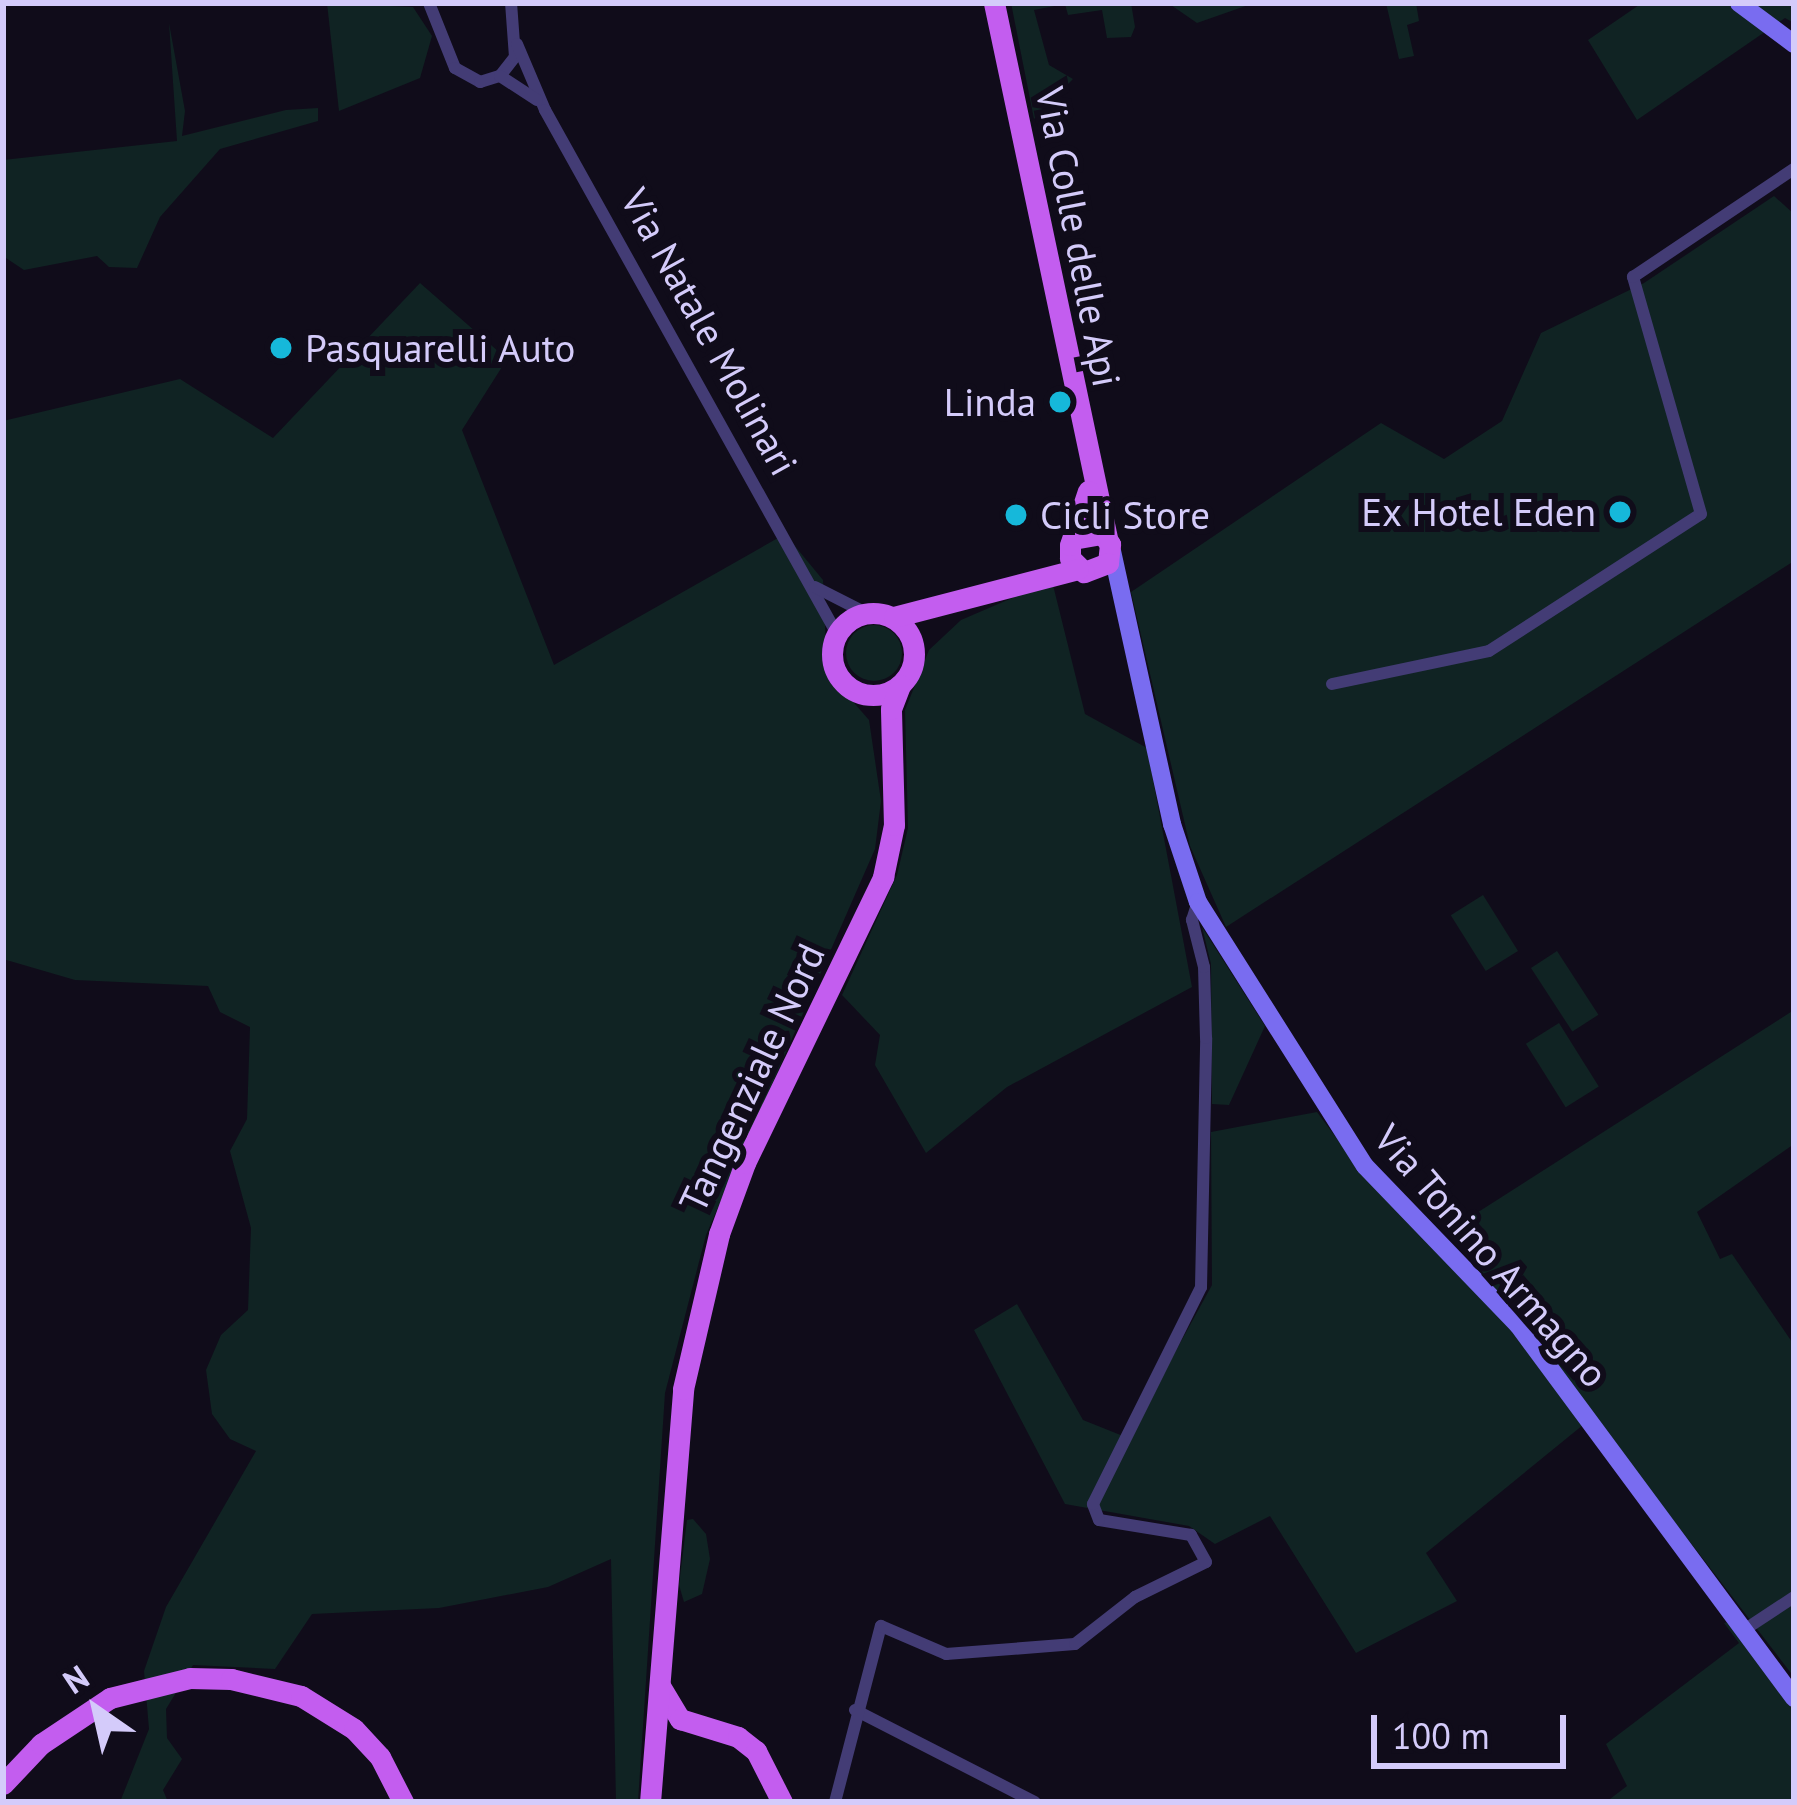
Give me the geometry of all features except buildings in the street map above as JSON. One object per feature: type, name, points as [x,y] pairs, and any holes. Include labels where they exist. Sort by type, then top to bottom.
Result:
[{"type":"main road","name":"Via Colle delle Api","points":[[994,3],[1090,484],[1109,544]]},
{"type":"main road","name":"Via Colle delle Api","points":[[1071,542],[1090,484]]},
{"type":"main road","points":[[959,604],[915,653],[900,685],[863,694],[835,670],[837,634],[866,613],[894,617],[959,604],[1030,576],[1103,568],[1109,544],[1090,530],[1030,576]]},
{"type":"main road","points":[[1071,542],[1081,570]]},
{"type":"main road","points":[[894,617],[915,653]]},
{"type":"main road","name":"Tangenziale Nord","points":[[650,1802],[683,1389],[718,1234],[883,877],[894,825],[890,747],[900,685]]},
{"type":"main road","name":"Tangenziale Nord","points":[[863,694],[890,747]]},
{"type":"main road","points":[[3,1784],[41,1744],[110,1698],[149,1684],[231,1679],[272,1687],[354,1729],[380,1757],[403,1802]]},
{"type":"main road","points":[[660,1686],[670,1710],[692,1725],[756,1751],[782,1802]]},
{"type":"main road","points":[[653,1758],[662,1738],[692,1725]]},
{"type":"street","name":"Via Natale Molinari","points":[[428,3],[460,74],[480,82],[500,76],[522,83],[545,110]]},
{"type":"street","name":"Via Natale Molinari","points":[[511,3],[517,44],[545,110],[837,634]]},
{"type":"street","points":[[1743,4],[1794,44]]},
{"type":"street","points":[[500,76],[517,44]]},
{"type":"street","points":[[1332,684],[1489,651],[1701,514],[1633,277],[1794,169]]},
{"type":"street","name":"Via Colle delle Api","points":[[1109,544],[1198,902]]},
{"type":"street","name":"Via Colle delle Api","points":[[1081,570],[1109,590],[1125,618]]},
{"type":"street","points":[[814,586],[866,613]]},
{"type":"street","points":[[835,1802],[855,1710],[881,1626],[946,1654],[1075,1644],[1135,1597],[1206,1562],[1191,1535],[1100,1520],[1093,1504],[1201,1287],[1206,1037],[1204,967],[1192,920],[1198,902]]},
{"type":"street","name":"Via Tonino Armagno","points":[[1198,902],[1365,1166],[1518,1325],[1794,1698]]},
{"type":"street","points":[[1744,1630],[1794,1597]]},
{"type":"street","points":[[855,1710],[1035,1802]]},
{"type":"green space","points":[[327,3],[413,7],[432,36],[420,78],[339,111]]},
{"type":"green space","points":[[1011,3],[1131,3],[1135,27],[1131,37],[1107,38],[1102,10],[1068,15],[1065,4],[1034,10],[1049,65],[1073,79],[1034,119]]},
{"type":"green space","points":[[1168,3],[1254,3],[1197,23]]},
{"type":"green space","points":[[1386,3],[1416,3],[1419,21],[1407,25],[1414,56],[1399,59]]},
{"type":"green space","points":[[1642,3],[1794,3],[1794,23],[1785,18],[1637,120],[1588,40]]},
{"type":"green space","points":[[169,23],[185,111],[182,136],[286,110],[318,108],[318,121],[220,149],[160,217],[137,268],[109,267],[97,256],[24,270],[3,256],[3,160],[177,141]]},
{"type":"green space","points":[[1774,196],[1794,214],[1794,561],[1226,927],[1190,846],[1131,592],[1381,423],[1444,459],[1502,421],[1541,333],[1644,283]]},
{"type":"green space","points":[[420,283],[507,359],[462,430],[554,665],[785,534],[823,580],[827,672],[869,720],[881,801],[875,849],[706,1235],[665,1393],[638,1802],[616,1802],[611,1559],[548,1587],[439,1608],[312,1614],[275,1669],[193,1665],[166,1709],[167,1738],[182,1759],[163,1790],[168,1802],[120,1802],[149,1729],[144,1671],[166,1607],[256,1451],[230,1439],[212,1414],[206,1370],[221,1335],[248,1310],[251,1228],[230,1151],[247,1119],[250,1027],[220,1012],[208,986],[75,980],[3,959],[3,421],[180,379],[273,438]]},
{"type":"green space","points":[[1052,581],[1085,714],[1147,748],[1192,987],[1007,1087],[926,1153],[875,1065],[880,1035],[842,995],[897,875],[908,828],[905,710],[929,650],[961,620]]},
{"type":"green space","points":[[874,625],[894,633],[902,653],[894,673],[874,681],[854,673],[846,653],[854,633]]},
{"type":"green space","points":[[1483,895],[1518,951],[1486,971],[1451,915]]},
{"type":"green space","points":[[1202,927],[1265,1026],[1229,1105],[1212,1104],[1211,964]]},
{"type":"green space","points":[[1557,951],[1598,1015],[1572,1032],[1531,968]]},
{"type":"green space","points":[[1794,1010],[1794,1144],[1697,1212],[1720,1259],[1732,1254],[1794,1345],[1794,1677],[1450,1230]]},
{"type":"green space","points":[[1559,1023],[1599,1087],[1566,1107],[1526,1044]]},
{"type":"green space","points":[[1317,1112],[1364,1175],[1517,1336],[1583,1425],[1426,1553],[1457,1601],[1356,1653],[1270,1516],[1215,1544],[1189,1526],[1065,1504],[974,1330],[1017,1304],[1083,1420],[1128,1438],[1212,1285],[1211,1132]]},
{"type":"green space","points":[[693,1519],[706,1534],[710,1559],[702,1594],[684,1602],[679,1585],[687,1520]]},
{"type":"green space","points":[[1732,1621],[1794,1707],[1794,1802],[1606,1802],[1627,1786],[1606,1744],[1739,1643],[1724,1623]]},
{"type":"place","name":"Pasquarelli Auto","points":[[281,348]]},
{"type":"place","name":"Linda","points":[[1060,402]]},
{"type":"place","name":"Ex Hotel Eden","points":[[1620,512]]},
{"type":"place","name":"Cicli Store","points":[[1016,515]]}]
